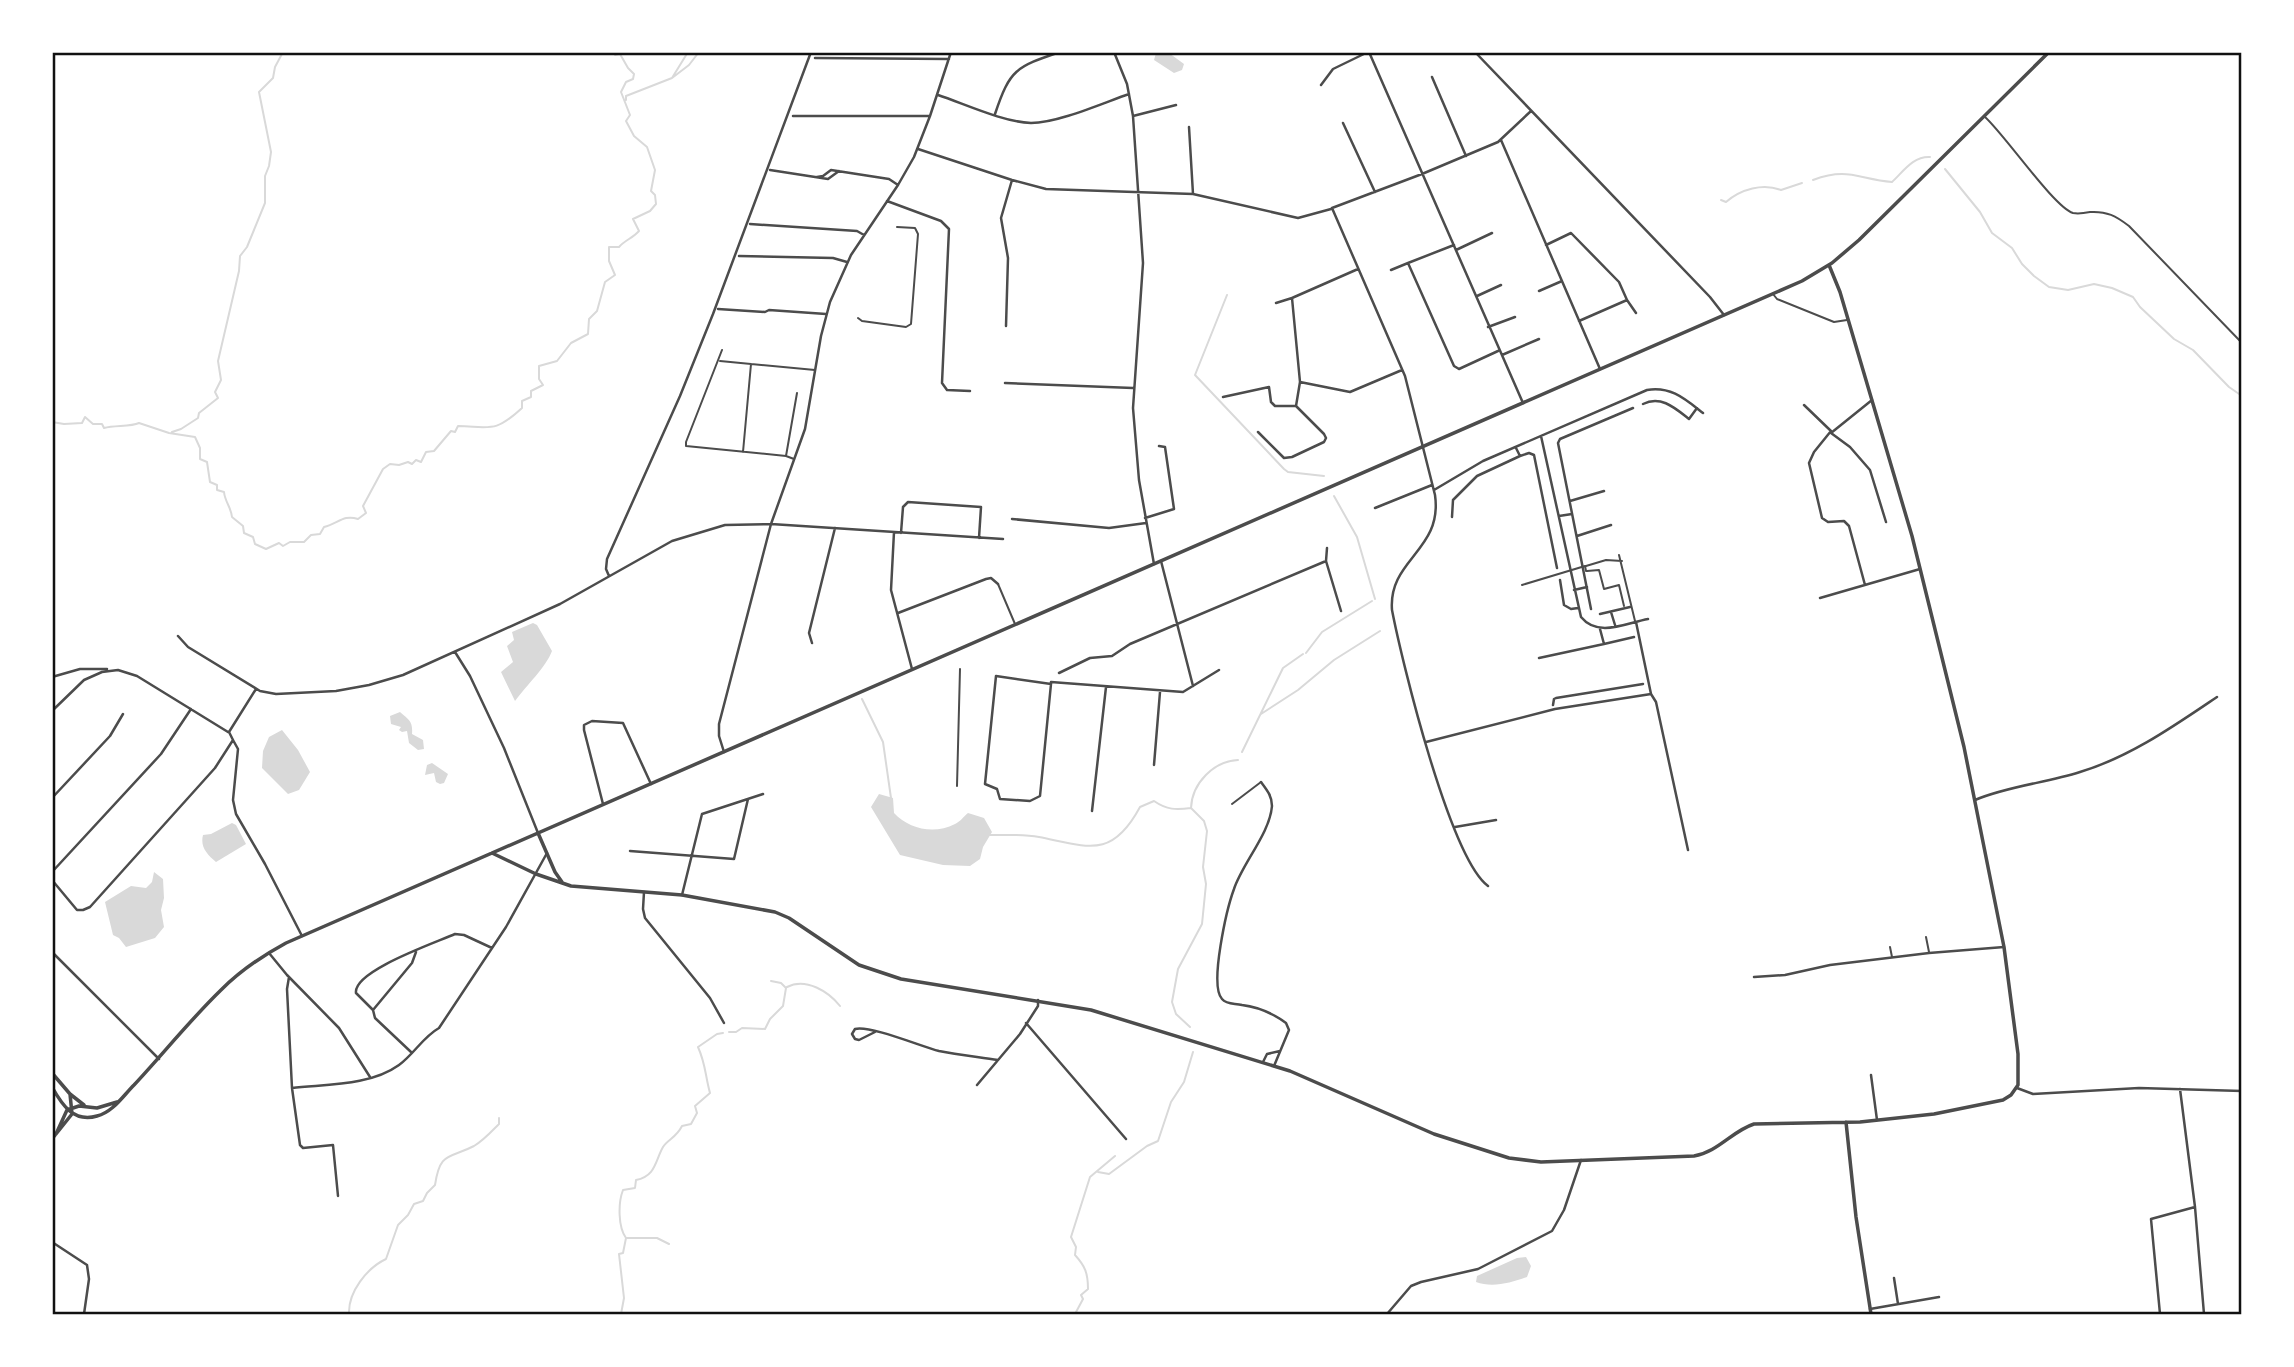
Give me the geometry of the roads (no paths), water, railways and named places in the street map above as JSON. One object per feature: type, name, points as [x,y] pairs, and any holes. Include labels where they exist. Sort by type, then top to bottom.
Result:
[{"type":"street","points":[[609,576],[606,569],[607,559],[680,397],[811,52]]},
{"type":"street","points":[[724,752],[719,736],[719,724],[771,524],[805,429],[826,314],[847,262],[918,149],[951,52]]},
{"type":"street","points":[[995,114],[1006,84],[1013,75],[1028,63],[1060,52]]},
{"type":"street","points":[[1114,52],[1129,94],[1133,116],[1143,263],[1133,388],[1137,463],[1154,564]]},
{"type":"street","points":[[1321,85],[1333,69],[1369,52],[1523,403]]},
{"type":"street","points":[[1475,52],[1716,303],[1724,316]]},
{"type":"street","points":[[52,1087],[69,1112],[82,1117],[95,1117],[106,1112],[159,1059],[219,991],[269,953],[302,936],[1724,316],[1829,265],[1859,240],[2049,52]]},
{"type":"street","points":[[815,58],[949,59]]},
{"type":"street","points":[[1432,77],[1466,156]]},
{"type":"street","points":[[937,95],[1024,122],[1039,122],[1129,94]]},
{"type":"street","points":[[1133,116],[1176,105]]},
{"type":"street","points":[[918,149],[1012,180],[1054,190],[1193,194],[1298,218],[1375,192],[1501,141],[1531,111]]},
{"type":"street","points":[[793,116],[930,116]]},
{"type":"street","points":[[1984,117],[2067,209],[2073,213],[2101,212],[2118,217],[2242,343]]},
{"type":"street","points":[[1343,123],[1375,192]]},
{"type":"street","points":[[1189,127],[1193,194]]},
{"type":"street","points":[[1501,141],[1600,370]]},
{"type":"street","points":[[770,170],[830,179],[838,171]]},
{"type":"street","points":[[817,177],[831,170],[888,179],[898,184]]},
{"type":"street","points":[[1006,326],[1008,258],[1001,218],[1012,180]]},
{"type":"street","points":[[887,201],[941,221],[949,229],[942,383],[947,390],[970,391]]},
{"type":"street","points":[[1332,208],[1409,388],[1434,490],[1437,510],[1432,532],[1398,577],[1392,602],[1393,614],[1426,742],[1453,827],[1482,882],[1488,886]]},
{"type":"street","points":[[750,224],[856,231],[864,235]]},
{"type":"street","points":[[858,318],[862,321],[907,327],[912,323],[918,234],[915,228],[897,227]]},
{"type":"street","points":[[1391,270],[1492,233]]},
{"type":"street","points":[[1545,245],[1571,233],[1619,282],[1636,313]]},
{"type":"street","points":[[739,256],[833,258],[847,262]]},
{"type":"street","points":[[1408,263],[1454,366],[1459,369],[1500,350]]},
{"type":"street","points":[[492,853],[564,884],[682,895],[780,914],[849,959],[887,976],[1091,1010],[1263,1062],[1312,1080],[1430,1133],[1525,1161],[1697,1156],[1711,1151],[1754,1124],[1877,1120],[1934,1114],[2000,1101],[2017,1087],[2019,1065],[2004,947],[1961,730],[1920,569],[1872,399],[1829,265]]},
{"type":"street","points":[[1276,303],[1358,269]]},
{"type":"street","points":[[1539,291],[1562,281]]},
{"type":"street","points":[[1477,296],[1501,285]]},
{"type":"street","points":[[1773,294],[1777,299],[1833,322],[1848,319]]},
{"type":"street","points":[[1292,298],[1300,382],[1296,406]]},
{"type":"street","points":[[1578,321],[1627,300]]},
{"type":"street","points":[[718,309],[826,314]]},
{"type":"street","points":[[1488,327],[1515,317]]},
{"type":"street","points":[[1502,355],[1539,339]]},
{"type":"street","points":[[722,350],[685,442],[686,446],[786,456],[795,460]]},
{"type":"street","points":[[719,360],[815,370]]},
{"type":"street","points":[[743,452],[751,363]]},
{"type":"street","points":[[1300,382],[1350,391],[1402,370]]},
{"type":"street","points":[[1005,383],[1133,388]]},
{"type":"street","points":[[1223,397],[1269,387],[1271,402],[1275,406],[1296,406],[1326,438],[1324,442],[1284,458],[1258,432]]},
{"type":"street","points":[[1434,490],[1483,461],[1647,390],[1665,389],[1679,394],[1703,413]]},
{"type":"street","points":[[786,456],[796,393]]},
{"type":"street","points":[[1591,609],[1558,444],[1559,440],[1632,408],[1625,399]]},
{"type":"street","points":[[1866,585],[1849,526],[1844,521],[1824,520],[1809,463],[1814,452],[1831,433],[1872,399]]},
{"type":"street","points":[[1643,404],[1652,400],[1670,404],[1689,419],[1697,408]]},
{"type":"street","points":[[1804,405],[1831,433],[1850,447],[1870,470],[1886,522]]},
{"type":"street","points":[[1567,425],[1572,434]]},
{"type":"street","points":[[1541,436],[1578,608],[1585,623],[1601,629],[1648,619]]},
{"type":"street","points":[[1012,519],[1113,528],[1145,521],[1174,509],[1166,447],[1159,446]]},
{"type":"street","points":[[1516,447],[1520,456]]},
{"type":"street","points":[[1452,517],[1453,499],[1480,474],[1529,453],[1534,456],[1557,568]]},
{"type":"street","points":[[1462,473],[1470,483]]},
{"type":"street","points":[[1375,508],[1432,485]]},
{"type":"street","points":[[1569,502],[1604,491]]},
{"type":"street","points":[[901,533],[903,504],[908,502],[981,507],[979,538]]},
{"type":"street","points":[[1559,516],[1572,514]]},
{"type":"street","points":[[178,636],[188,647],[256,689],[286,694],[358,687],[396,678],[560,604],[672,541],[731,523],[1003,540]]},
{"type":"street","points":[[1576,536],[1611,525]]},
{"type":"street","points":[[812,643],[809,633],[835,528]]},
{"type":"street","points":[[894,532],[891,590],[912,669]]},
{"type":"street","points":[[1551,537],[1563,534]]},
{"type":"street","points":[[1326,548],[1326,561],[1340,611]]},
{"type":"street","points":[[1619,555],[1651,694],[1656,702],[1688,850]]},
{"type":"street","points":[[1522,585],[1606,560],[1622,561]]},
{"type":"street","points":[[1161,561],[1193,686]]},
{"type":"street","points":[[1059,673],[1090,658],[1112,656],[1130,644],[1326,561]]},
{"type":"street","points":[[1584,567],[1586,571],[1599,570],[1604,589],[1619,586],[1624,606]]},
{"type":"street","points":[[1819,598],[1920,569]]},
{"type":"street","points":[[898,613],[986,579],[998,584],[1016,625]]},
{"type":"street","points":[[1560,580],[1564,605],[1571,609],[1578,608]]},
{"type":"street","points":[[1574,590],[1587,587]]},
{"type":"street","points":[[1600,614],[1631,606]]},
{"type":"street","points":[[1611,612],[1615,626]]},
{"type":"street","points":[[1601,629],[1604,644]]},
{"type":"street","points":[[1539,658],[1634,637]]},
{"type":"street","points":[[455,652],[470,676],[504,748],[555,872],[564,884]]},
{"type":"street","points":[[52,677],[84,668],[137,676],[229,732],[238,749],[233,800],[236,814],[302,936]]},
{"type":"street","points":[[957,786],[960,669]]},
{"type":"street","points":[[52,711],[84,680],[111,670]]},
{"type":"street","points":[[1051,684],[1040,796],[1030,801],[1000,799],[997,789],[985,784],[996,677],[1051,684],[1183,692],[1219,670]]},
{"type":"street","points":[[1553,705],[1553,699],[1556,698],[1643,684]]},
{"type":"street","points":[[1632,686],[1634,695]]},
{"type":"street","points":[[1092,811],[1105,687]]},
{"type":"street","points":[[229,732],[256,689]]},
{"type":"street","points":[[1154,765],[1160,692]]},
{"type":"street","points":[[1426,742],[1555,709],[1651,694]]},
{"type":"street","points":[[1975,800],[2081,772],[2116,758],[2160,735],[2217,697]]},
{"type":"street","points":[[52,872],[161,754],[191,709]]},
{"type":"street","points":[[52,798],[110,736],[122,714]]},
{"type":"street","points":[[603,804],[584,730],[584,724],[589,721],[623,723],[651,784]]},
{"type":"street","points":[[52,880],[77,910],[90,907],[215,768],[233,740]]},
{"type":"street","points":[[1232,804],[1261,782],[1270,796],[1272,809],[1237,881],[1219,952],[1217,990],[1226,1003],[1256,1008],[1283,1021],[1289,1030],[1274,1066]]},
{"type":"street","points":[[682,895],[702,814],[763,794]]},
{"type":"street","points":[[630,851],[734,859],[748,799]]},
{"type":"street","points":[[1453,827],[1496,820]]},
{"type":"street","points":[[292,1088],[370,1078],[390,1070],[439,1028],[492,948],[547,853]]},
{"type":"street","points":[[552,880],[555,878],[555,872]]},
{"type":"street","points":[[645,892],[645,918],[710,999],[724,1023]]},
{"type":"street","points":[[411,1053],[375,1018],[373,1010],[356,993],[358,984],[373,971],[457,934],[492,948]]},
{"type":"street","points":[[1926,937],[1929,953]]},
{"type":"street","points":[[1890,947],[1892,958]]},
{"type":"street","points":[[1754,976],[1790,974],[1830,965],[1929,953],[2004,947]]},
{"type":"street","points":[[373,1010],[416,958],[416,951]]},
{"type":"street","points":[[52,952],[159,1059]]},
{"type":"street","points":[[269,953],[340,1028],[370,1078]]},
{"type":"street","points":[[289,977],[287,989],[292,1088],[301,1148],[332,1144],[334,1146],[338,1196]]},
{"type":"street","points":[[977,1085],[1020,1034],[1038,1006],[1038,1000]]},
{"type":"street","points":[[1026,1023],[1126,1139]]},
{"type":"street","points":[[875,1032],[859,1040],[852,1034],[857,1028],[875,1032],[940,1051],[998,1060]]},
{"type":"street","points":[[1263,1062],[1267,1054],[1280,1051]]},
{"type":"street","points":[[52,1073],[70,1094],[86,1107]]},
{"type":"street","points":[[1871,1075],[1877,1120]]},
{"type":"street","points":[[2017,1087],[2033,1094],[2139,1088],[2242,1091]]},
{"type":"street","points":[[2180,1089],[2195,1207],[2204,1314]]},
{"type":"street","points":[[70,1094],[73,1107]]},
{"type":"street","points":[[73,1107],[97,1108],[119,1101]]},
{"type":"street","points":[[52,1139],[73,1107]]},
{"type":"street","points":[[56,1134],[69,1112]]},
{"type":"street","points":[[1846,1122],[1856,1217],[1871,1314]]},
{"type":"street","points":[[1387,1314],[1411,1286],[1478,1269],[1552,1231],[1564,1210],[1581,1160]]},
{"type":"street","points":[[2160,1314],[2151,1220],[2195,1207]]},
{"type":"street","points":[[52,1242],[85,1262],[89,1269],[84,1314]]},
{"type":"street","points":[[1894,1278],[1898,1304]]},
{"type":"street","points":[[1870,1309],[1939,1297]]},
{"type":"waterway","points":[[172,432],[198,418],[199,413],[218,398],[215,392],[221,380],[218,361],[240,256],[247,247],[265,203],[265,176],[271,152],[259,92],[273,78],[283,52]]},
{"type":"waterway","points":[[52,422],[82,423],[85,417],[93,424],[102,424],[104,428],[139,423],[169,433],[195,437],[200,448],[200,459],[207,462],[210,482],[217,485],[217,490],[224,492],[232,517],[243,526],[244,533],[253,537],[255,544],[266,549],[279,543],[283,546],[290,542],[304,542],[311,535],[320,534],[324,527],[344,519],[358,519],[366,513],[363,506],[383,469],[390,464],[412,464],[416,460],[421,462],[426,452],[434,451],[458,426],[492,427],[505,422],[522,408],[522,401],[531,397],[531,391],[543,385],[539,379],[539,366],[557,361],[571,343],[588,334],[589,319],[597,311],[605,282],[615,275],[609,261],[609,247],[619,247],[637,233],[639,231],[633,219],[650,211],[656,204],[655,195],[651,191],[655,170],[647,147],[634,136],[626,121],[630,115],[621,92],[626,82],[633,79],[634,74],[620,54],[615,55],[613,52]]},
{"type":"waterway","points":[[626,100],[626,96],[672,78],[688,52]]},
{"type":"waterway","points":[[672,78],[689,65],[699,52]]},
{"type":"waterway","points":[[1813,180],[1844,174],[1892,182],[1913,162],[1930,157]]},
{"type":"waterway","points":[[1945,169],[1980,212],[1992,233],[2012,248],[2034,276],[2049,287],[2068,290],[2094,284],[2133,297],[2174,339],[2193,350],[2229,387],[2242,396]]},
{"type":"waterway","points":[[1721,200],[1726,202],[1752,188],[1781,190],[1802,183]]},
{"type":"waterway","points":[[1227,295],[1195,375],[1284,469],[1288,472],[1324,476]]},
{"type":"waterway","points":[[1334,496],[1357,537],[1375,599]]},
{"type":"waterway","points":[[1306,653],[1322,632],[1372,601]]},
{"type":"waterway","points":[[1261,714],[1298,690],[1334,660],[1380,631]]},
{"type":"waterway","points":[[1242,752],[1283,668],[1303,654]]},
{"type":"waterway","points":[[862,699],[883,742],[891,798]]},
{"type":"waterway","points":[[1190,1027],[1176,1014],[1172,1002],[1178,969],[1202,924],[1206,884],[1203,867],[1207,831],[1204,821],[1191,808],[1192,799],[1200,782],[1213,769],[1229,761],[1238,760]]},
{"type":"waterway","points":[[990,835],[1027,835],[1086,846],[1098,845],[1119,835],[1130,824],[1140,807],[1154,801],[1172,809],[1191,808]]},
{"type":"waterway","points":[[729,1032],[742,1028],[765,1029],[770,1019],[783,1006],[786,988],[781,983],[771,981]]},
{"type":"waterway","points":[[787,987],[794,984],[809,985],[830,996],[840,1006]]},
{"type":"waterway","points":[[621,1314],[624,1298],[619,1254],[623,1253],[626,1238],[621,1228],[620,1215],[623,1190],[635,1188],[636,1180],[648,1175],[654,1167],[665,1144],[682,1126],[691,1124],[697,1113],[695,1106],[710,1093],[698,1047],[723,1033]]},
{"type":"waterway","points":[[1098,1172],[1109,1174],[1158,1141],[1171,1102],[1184,1082],[1193,1052]]},
{"type":"waterway","points":[[349,1314],[355,1289],[372,1268],[386,1259],[398,1225],[414,1204],[423,1201],[435,1185],[443,1161],[481,1141],[499,1124],[499,1118]]},
{"type":"waterway","points":[[1075,1314],[1083,1299],[1081,1295],[1088,1289],[1088,1283],[1085,1270],[1075,1255],[1076,1247],[1071,1237],[1090,1177],[1115,1156]]},
{"type":"waterway","points":[[626,1238],[657,1238],[669,1244]]}]
